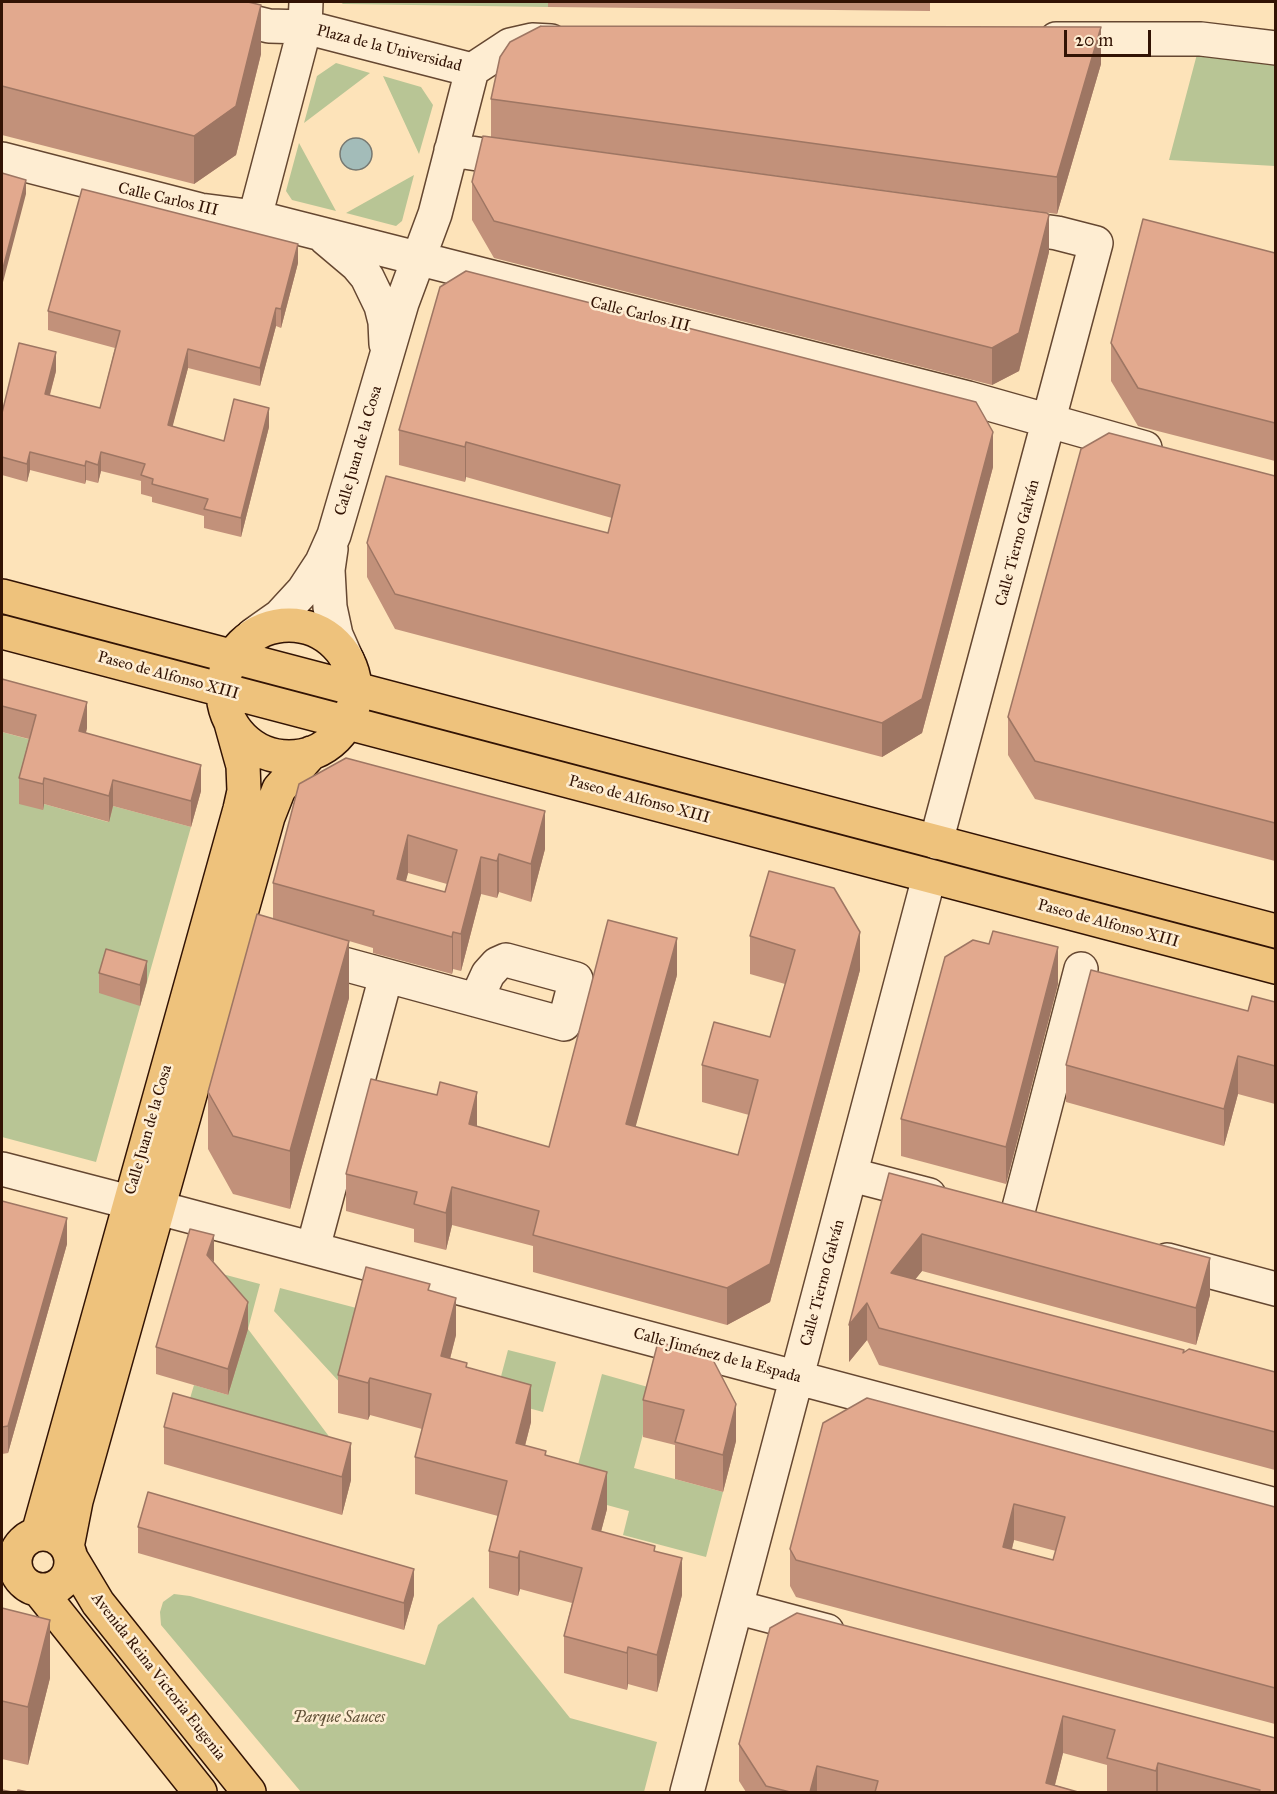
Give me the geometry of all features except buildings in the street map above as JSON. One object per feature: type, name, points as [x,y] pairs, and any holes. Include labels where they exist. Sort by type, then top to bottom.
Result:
[{"type":"main road","points":[[2,596],[242,646],[936,842],[1275,931]]},
{"type":"main road","points":[[223,691],[242,646],[278,626],[301,626],[332,641],[351,676],[347,723],[338,736],[311,753],[288,757],[265,752],[245,740],[231,723]]},
{"type":"main road","name":"Paseo de Alfonso XIII","points":[[2,632],[1275,967]]},
{"type":"main road","name":"Calle Juan de la Cosa","points":[[69,1552],[76,1501],[144,1205],[244,791],[243,766],[225,707],[223,691]]},
{"type":"main road","name":"Calle Juan de la Cosa","points":[[17,1549],[39,1530],[144,1205],[258,941],[273,803],[288,777],[311,753]]},
{"type":"main road","points":[[76,1501],[78,1533],[98,1603]]},
{"type":"main road","points":[[39,1590],[52,1588],[63,1582],[70,1571],[69,1552],[52,1536],[17,1549],[16,1568],[21,1578],[29,1586],[39,1590],[200,1792]]},
{"type":"main road","name":"Avenida Reina Victoria Eugenia","points":[[69,1552],[98,1603],[249,1792]]},
{"type":"street","points":[[169,2],[269,26],[305,14]]},
{"type":"street","name":"Plaza de la Universidad","points":[[255,217],[305,14],[472,70],[435,214],[418,259]]},
{"type":"street","points":[[1023,40],[1201,39],[1275,48]]},
{"type":"street","points":[[472,70],[502,49],[521,42],[575,41]]},
{"type":"street","points":[[452,150],[555,165]]},
{"type":"street","name":"Calle Carlos III","points":[[2,159],[200,210],[255,217],[957,395],[1177,457]]},
{"type":"street","name":"Calle Tierno Galván","points":[[936,842],[1057,424],[1096,243],[1057,233],[975,222]]},
{"type":"street","name":"Calle Juan de la Cosa","points":[[309,231],[340,248],[357,265],[374,290],[385,322],[384,367]]},
{"type":"street","name":"Calle Juan de la Cosa","points":[[351,676],[336,636],[329,597],[328,570],[334,536],[402,303],[418,259]]},
{"type":"street","name":"Calle Juan de la Cosa","points":[[242,646],[280,616],[303,591],[322,562],[334,536]]},
{"type":"street","name":"Calle Tierno Galván","points":[[687,1792],[929,877]]},
{"type":"street","points":[[258,941],[476,1000]]},
{"type":"street","points":[[1016,1219],[1081,969]]},
{"type":"street","points":[[313,1248],[350,1105],[387,976]]},
{"type":"street","name":"Calle Jiménez de la Espada","points":[[2,1168],[313,1248],[1275,1505]]},
{"type":"street","points":[[852,1174],[1050,1228]]},
{"type":"street","points":[[1140,1253],[1275,1289]]},
{"type":"street","points":[[736,1608],[853,1638]]},
{"type":"green space","points":[[340,2],[548,2],[548,7],[343,4]]},
{"type":"green space","points":[[1201,39],[1275,48],[1275,166],[1169,160]]},
{"type":"green space","points":[[336,63],[370,73],[304,123],[317,76]]},
{"type":"green space","points":[[383,76],[421,87],[433,105],[419,154]]},
{"type":"green space","points":[[299,143],[336,211],[292,200],[286,191]]},
{"type":"green space","points":[[414,175],[402,221],[396,226],[346,213]]},
{"type":"green space","points":[[2,732],[43,743],[44,804],[108,822],[113,806],[191,827],[96,1162],[2,1137]]},
{"type":"green space","points":[[211,1271],[260,1284],[248,1329],[334,1443],[185,1415],[194,1385],[228,1395]]},
{"type":"green space","points":[[280,1288],[364,1310],[343,1386],[274,1311]]},
{"type":"green space","points":[[508,1350],[556,1362],[543,1412],[495,1399]]},
{"type":"green space","points":[[602,1374],[655,1389],[634,1468],[723,1492],[706,1557],[623,1535],[629,1511],[570,1495]]},
{"type":"green space","name":"Parque Sauces","points":[[174,1594],[190,1596],[425,1665],[438,1625],[473,1597],[570,1718],[657,1742],[644,1792],[301,1792],[161,1625],[160,1612],[163,1602]]},
{"type":"water","points":[[356,138],[367,143],[372,154],[367,165],[356,170],[345,165],[340,154],[345,143]]}]
